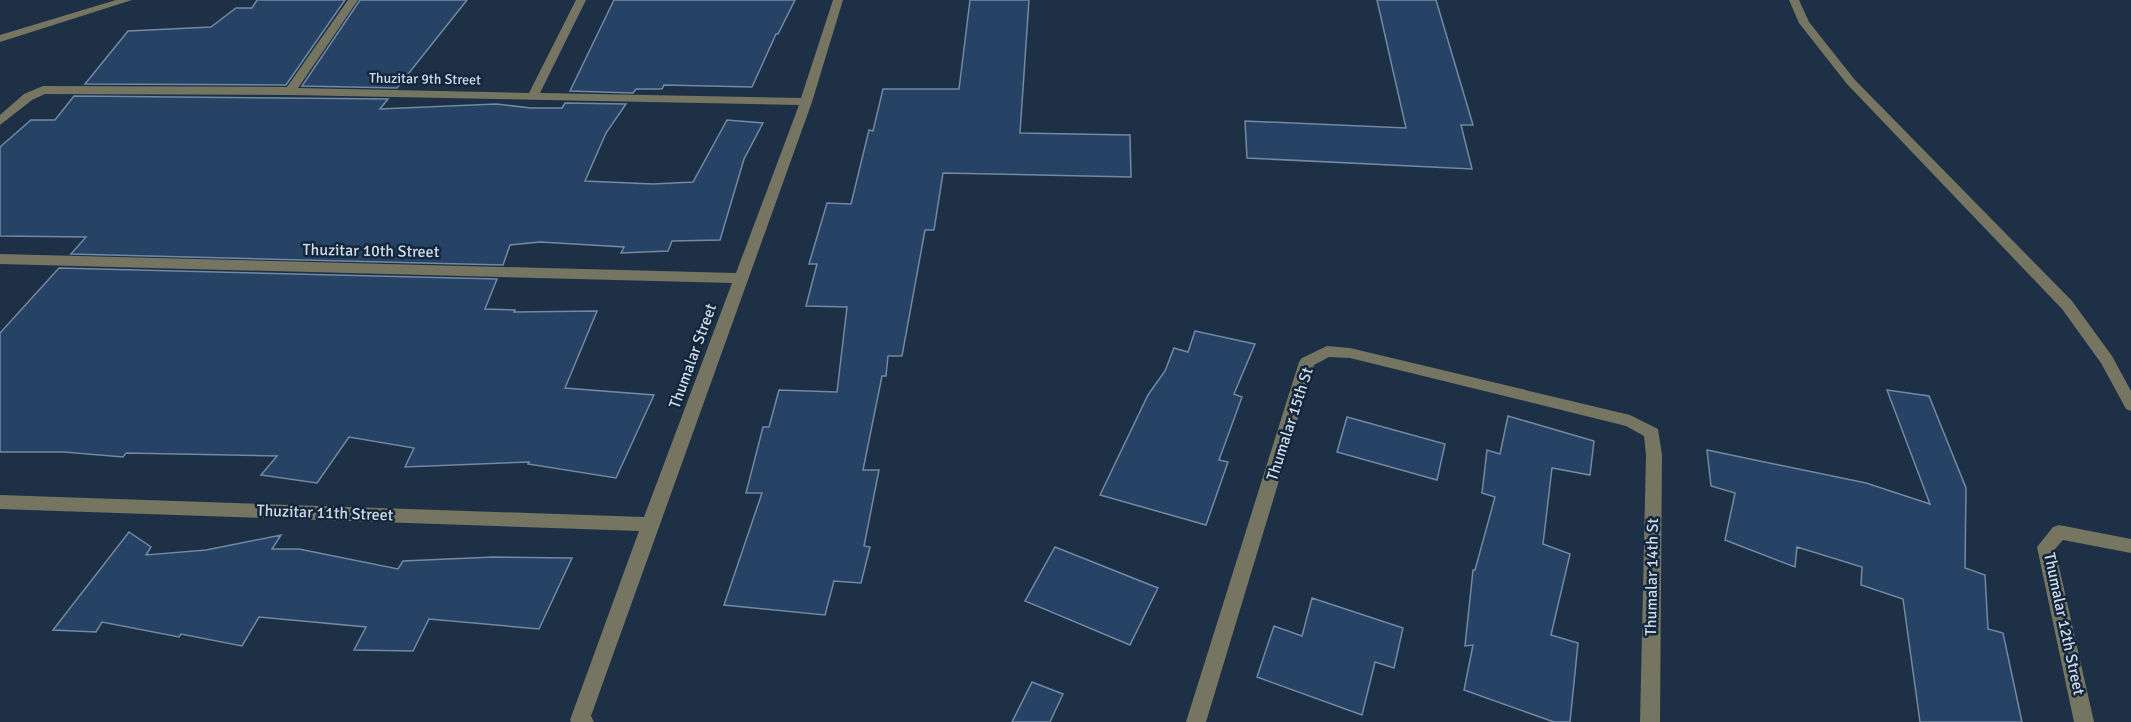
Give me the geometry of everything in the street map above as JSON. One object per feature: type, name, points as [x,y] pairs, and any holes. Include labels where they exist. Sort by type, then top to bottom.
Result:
[{"type":"street","points":[[0,39],[127,0]]},
{"type":"street","points":[[290,91],[353,0]]},
{"type":"street","points":[[533,96],[581,0]]},
{"type":"street","name":"Thumalar Street","points":[[581,721],[650,524],[806,102],[838,0]]},
{"type":"street","points":[[1794,0],[1804,23],[1851,82],[2067,305],[2107,360],[2131,405]]},
{"type":"street","name":"Thuzitar 9th Street","points":[[0,120],[28,97],[43,90],[290,91],[806,102]]},
{"type":"street","name":"Thuzitar 10th Street","points":[[0,259],[741,278]]},
{"type":"street","name":"Thumalar 15th St","points":[[1196,722],[1307,362],[1327,351],[1350,353],[1630,421],[1652,433]]},
{"type":"street","name":"Thumalar 14th St","points":[[1650,722],[1654,454],[1652,433]]},
{"type":"street","name":"Thuzitar 11th Street","points":[[0,502],[650,524]]},
{"type":"street","name":"Thumalar 12th Street","points":[[2085,722],[2046,547],[2059,532],[2131,546]]},
{"type":"building","points":[[257,0],[345,0],[286,85],[85,84],[128,31],[211,27],[236,8],[252,8]]},
{"type":"building","points":[[360,0],[467,0],[397,88],[302,86]]},
{"type":"building","points":[[614,0],[795,0],[776,34],[752,87],[664,85],[662,89],[636,89],[633,93],[570,91]]},
{"type":"building","points":[[970,0],[1029,0],[1020,133],[1130,135],[1131,177],[943,173],[934,230],[925,230],[902,356],[888,356],[886,376],[882,376],[863,470],[879,470],[864,546],[870,547],[861,583],[834,581],[825,615],[724,605],[762,493],[746,493],[763,427],[769,427],[779,390],[837,392],[847,307],[806,306],[817,264],[809,264],[827,203],[851,204],[869,130],[873,131],[883,89],[959,89]]},
{"type":"building","points":[[1377,0],[1436,0],[1473,125],[1461,125],[1472,169],[1247,158],[1245,121],[1406,128]]},
{"type":"building","points":[[74,96],[388,99],[380,109],[496,104],[531,108],[562,108],[565,103],[626,104],[606,133],[585,181],[653,184],[693,182],[727,120],[763,123],[744,159],[720,240],[672,241],[668,251],[621,253],[624,247],[540,242],[510,245],[503,265],[71,254],[86,237],[0,236],[0,147],[31,120],[55,120]]},
{"type":"building","points":[[59,268],[497,279],[485,309],[515,310],[514,312],[597,311],[565,388],[654,395],[616,478],[528,464],[529,462],[405,467],[414,448],[349,437],[317,483],[261,475],[277,456],[126,453],[123,457],[64,452],[0,452],[0,333]]},
{"type":"building","points":[[1195,331],[1255,344],[1234,394],[1242,397],[1219,460],[1228,462],[1206,525],[1100,495],[1148,395],[1165,371],[1174,348],[1188,352]]},
{"type":"building","points":[[1887,390],[1929,396],[1966,488],[1965,568],[1985,575],[1988,629],[2003,633],[2022,722],[1920,722],[1903,599],[1861,585],[1862,567],[1797,547],[1795,567],[1725,540],[1735,493],[1711,486],[1707,450],[1866,483],[1930,504]]},
{"type":"building","points":[[1508,416],[1594,441],[1590,475],[1552,468],[1543,544],[1570,554],[1551,635],[1578,643],[1570,722],[1554,722],[1464,690],[1473,645],[1465,646],[1473,570],[1475,570],[1495,497],[1482,493],[1487,450],[1500,454]]},
{"type":"building","points":[[1347,417],[1445,444],[1437,480],[1337,452]]},
{"type":"building","points":[[129,532],[151,547],[146,555],[206,550],[281,535],[272,549],[299,549],[398,569],[403,561],[493,557],[572,558],[539,629],[429,619],[413,651],[354,650],[366,627],[259,617],[242,646],[102,622],[96,632],[53,630]]},
{"type":"building","points":[[1055,547],[1158,588],[1130,645],[1025,601]]},
{"type":"building","points":[[1312,598],[1403,628],[1394,668],[1375,662],[1362,715],[1257,677],[1274,626],[1302,636]]},
{"type":"building","points":[[1032,682],[1063,694],[1050,722],[1012,722]]}]
